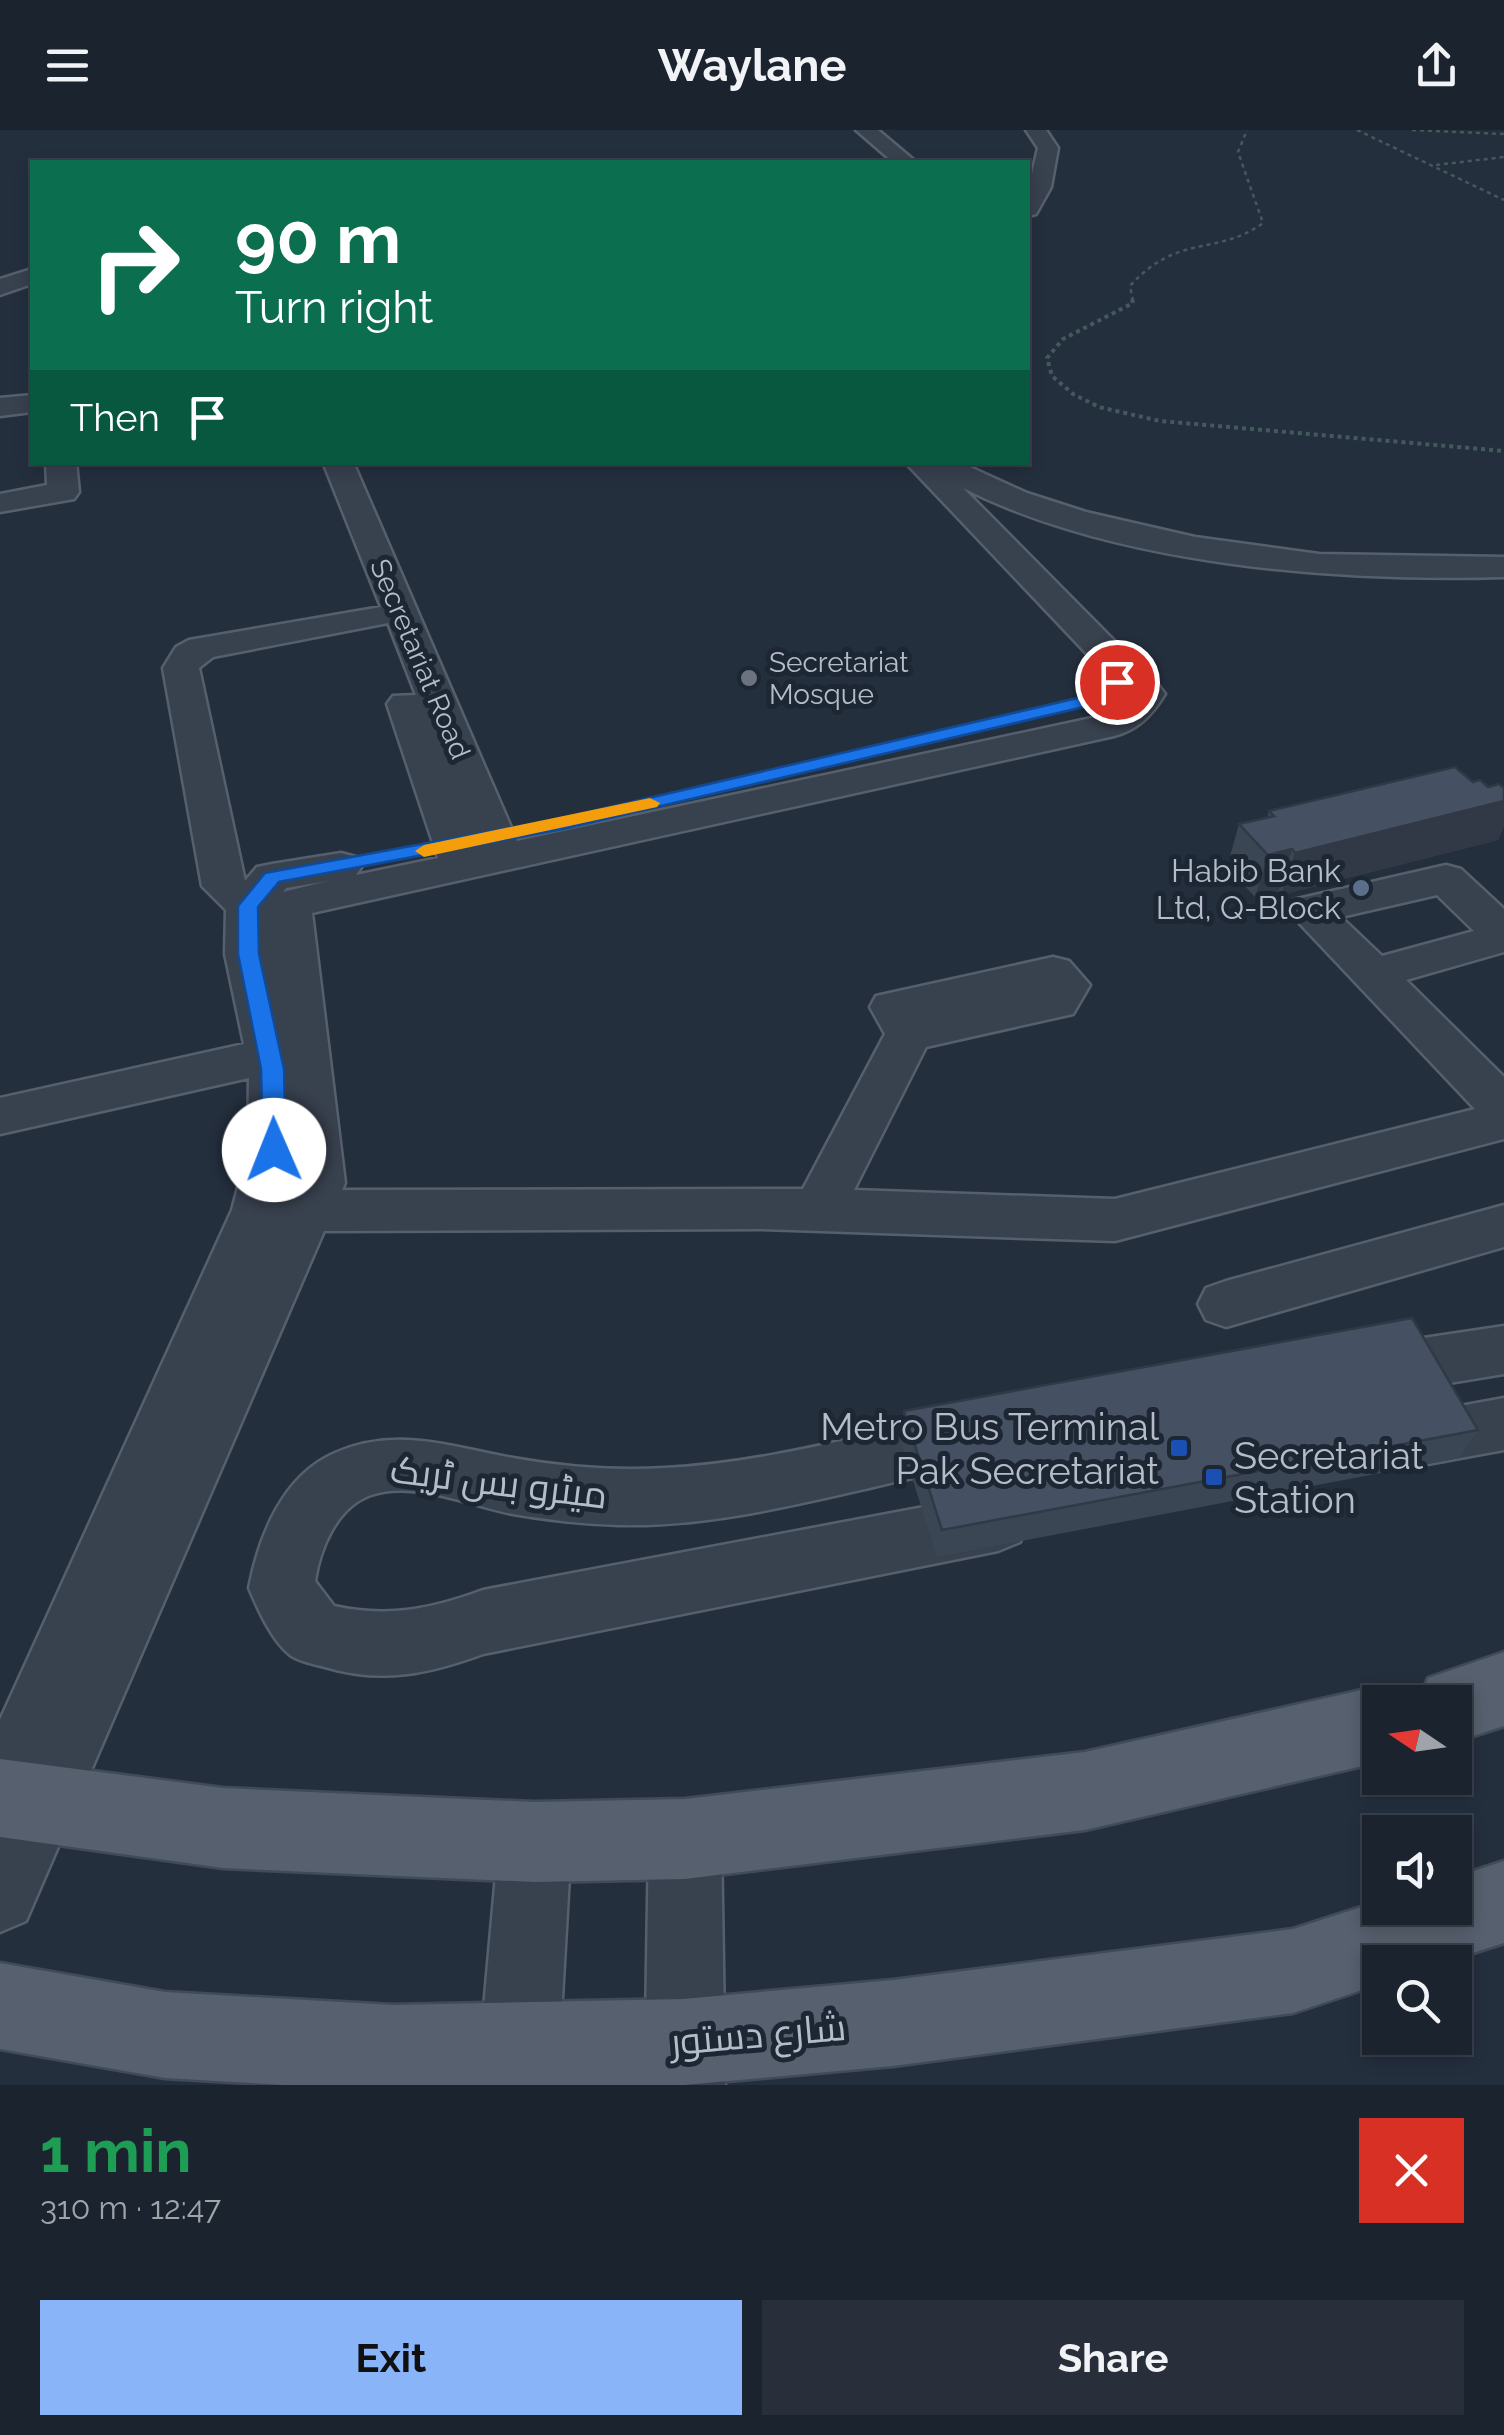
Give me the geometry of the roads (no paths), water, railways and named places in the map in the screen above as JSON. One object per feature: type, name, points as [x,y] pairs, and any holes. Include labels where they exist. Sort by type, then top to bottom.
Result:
[{"type":"main road","points":[[1472,1699],[1504,1689]]},
{"type":"main road","points":[[10,1800],[223,1828],[535,1842],[685,1839],[1085,1792],[1362,1728]]},
{"type":"main road","name":"شارع دستور","points":[[0,2006],[165,2035],[393,2048],[517,2067],[684,2064],[893,2022],[1293,1970],[1504,1902]]},
{"type":"street","points":[[866,130],[903,160]]},
{"type":"street","points":[[1030,206],[1039,194],[1048,148],[1036,130]]},
{"type":"street","points":[[0,265],[30,270]]},
{"type":"street","points":[[0,288],[30,271]]},
{"type":"street","points":[[0,408],[30,404]]},
{"type":"street","points":[[0,504],[63,492],[61,465]]},
{"type":"street","name":"Secretariat Road","points":[[321,465],[375,616],[478,851]]},
{"type":"street","name":"Secretariat Road","points":[[339,465],[478,851]]},
{"type":"street","points":[[287,1053],[248,954],[248,906],[272,877],[478,851],[1114,725],[1137,708],[1134,682],[923,465]]},
{"type":"street","points":[[941,465],[1012,499],[1104,528],[1211,549],[1322,564],[1438,570],[1504,567]]},
{"type":"street","points":[[248,906],[224,886],[181,668],[189,655],[202,648],[375,616]]},
{"type":"street","points":[[0,1895],[10,1800],[282,1211],[274,1150],[287,1053],[288,914],[297,902],[478,851]]},
{"type":"street","points":[[1374,974],[1504,935],[1446,879],[1309,910],[1504,1107]]},
{"type":"street","points":[[818,1210],[909,1034]]},
{"type":"street","points":[[0,1116],[287,1053]]},
{"type":"street","points":[[282,1211],[818,1210],[1115,1220],[1504,1120]]},
{"type":"street","points":[[1226,1304],[1504,1226]]},
{"type":"street","points":[[1314,1380],[1504,1350]]},
{"type":"street","points":[[1349,1452],[1504,1424]]},
{"type":"street","name":"میٹرو بس ٹریک","points":[[1022,1429],[736,1489],[621,1497],[516,1487],[418,1465],[374,1467],[352,1474],[312,1508],[284,1561],[281,1588],[313,1632],[376,1648],[436,1640],[482,1622],[1046,1512]]},
{"type":"street","points":[[684,2064],[685,1839]]},
{"type":"street","points":[[517,2067],[535,1842]]},
{"type":"place","name":"Secretariat Mosque","points":[[749,678]]},
{"type":"place","name":"Habib Bank Ltd, Q-Block","points":[[1361,888]]},
{"type":"place","name":"Metro Bus Terminal Pak Secretariat","points":[[1179,1448]]},
{"type":"place","name":"Secretariat Station","points":[[1214,1477]]}]
